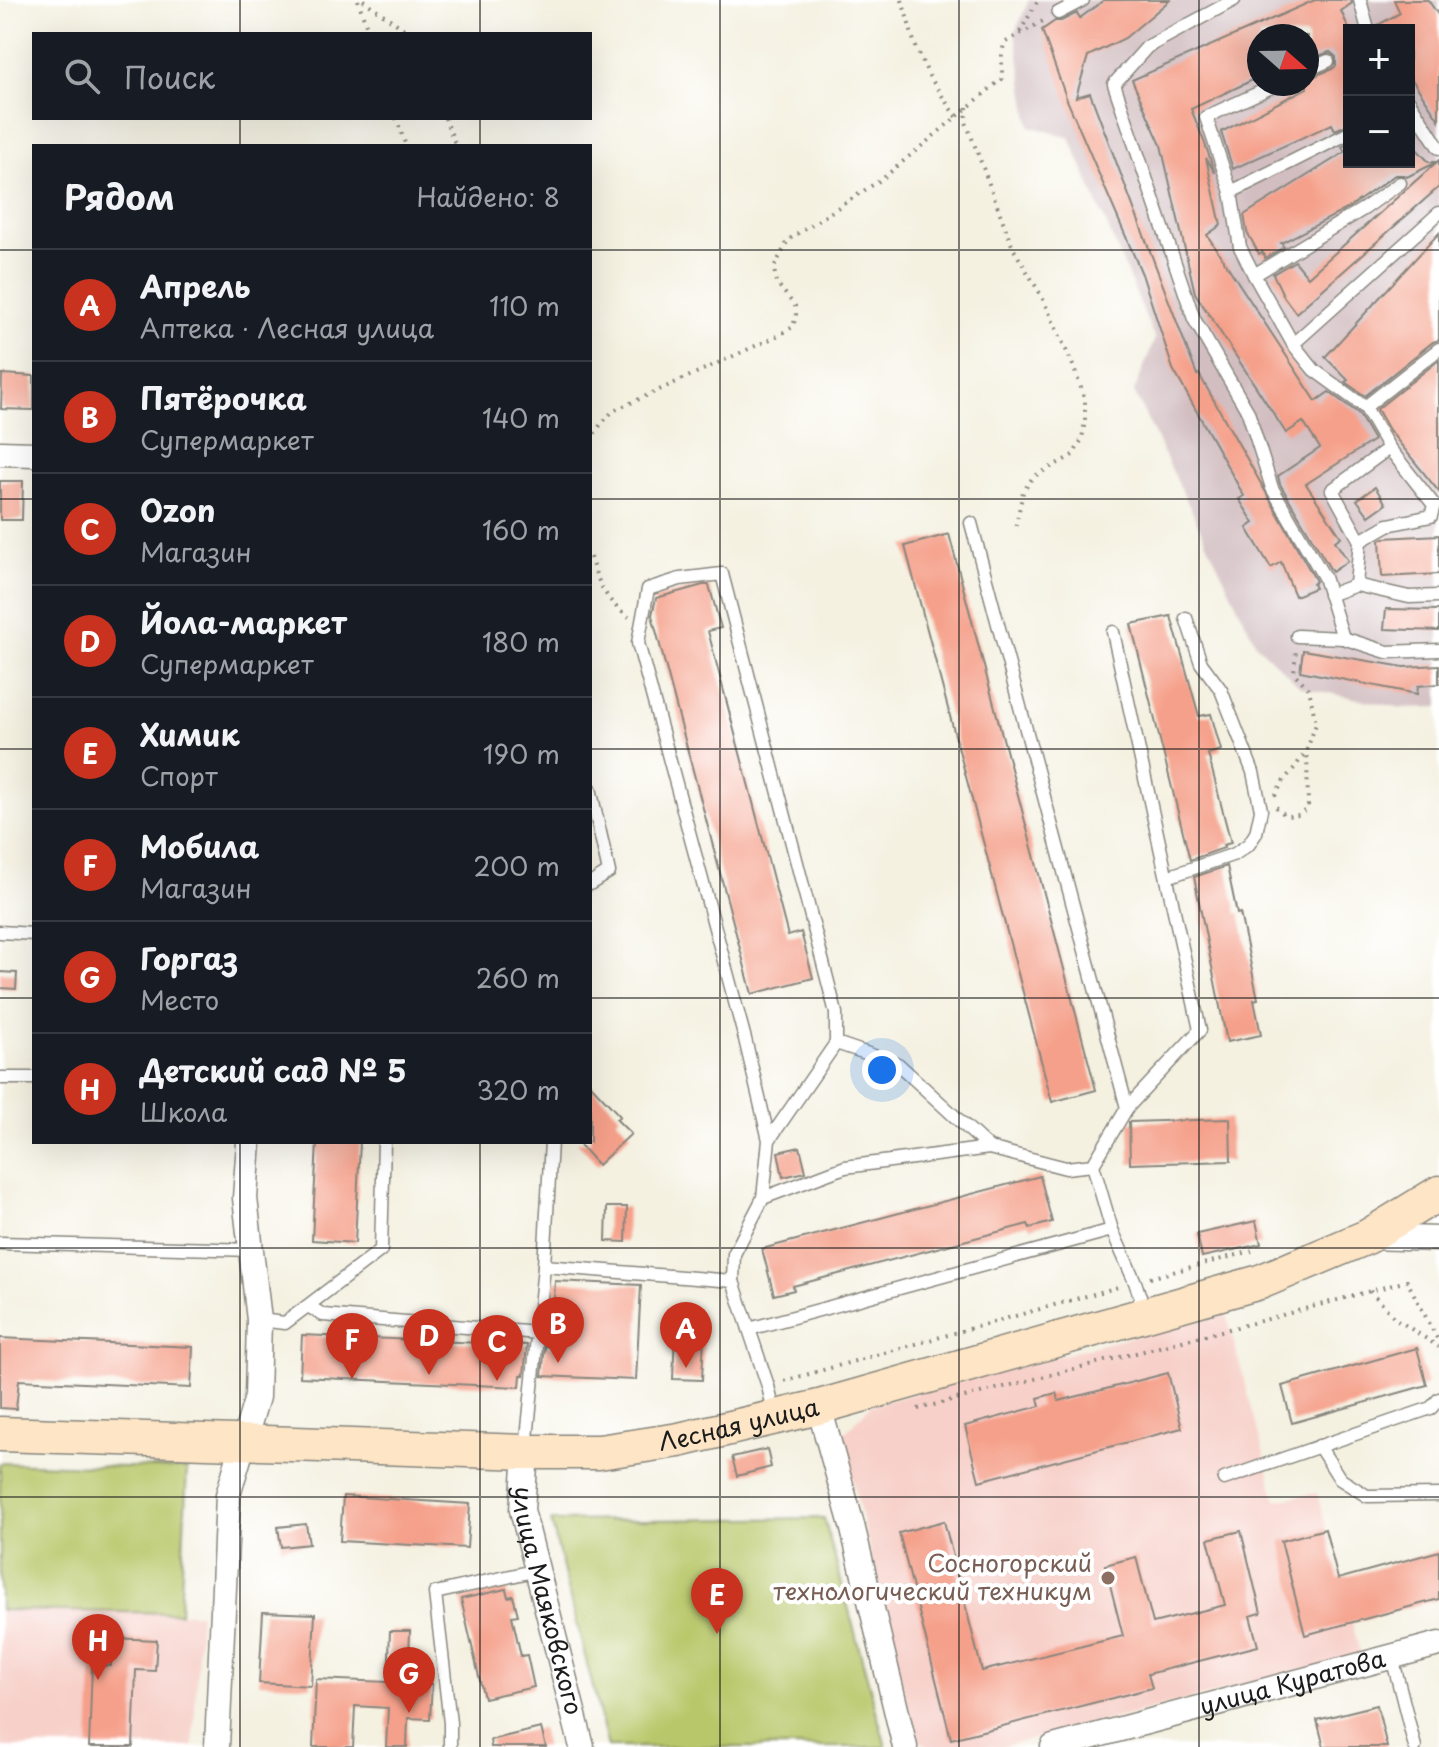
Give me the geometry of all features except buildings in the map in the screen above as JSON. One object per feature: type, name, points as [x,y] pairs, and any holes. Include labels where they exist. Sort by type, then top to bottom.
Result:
[{"type":"main road","name":"Лесная улица","points":[[0,1434],[526,1452],[599,1452],[679,1440],[771,1402],[819,1407],[1260,1282],[1367,1237],[1439,1193]]},
{"type":"street","points":[[0,453],[32,454]]},
{"type":"street","points":[[217,1747],[228,1495],[257,1397],[259,1320],[245,1198],[249,1144]]},
{"type":"street","points":[[1367,1237],[1439,1239]]},
{"type":"street","points":[[819,1407],[852,1525],[905,1747]]},
{"type":"street","name":"улица Маяковского","points":[[526,1452],[522,1510],[582,1747]]},
{"type":"street","name":"улица Куратова","points":[[1053,1747],[1439,1644]]},
{"type":"lane","points":[[1058,13],[1083,0]]},
{"type":"lane","points":[[1234,0],[1147,47],[1114,84],[1194,319],[1248,412],[1272,488],[1324,577],[1343,638]]},
{"type":"lane","points":[[1360,0],[1366,24]]},
{"type":"lane","points":[[1319,65],[1328,61]]},
{"type":"lane","points":[[1252,96],[1206,117],[1231,192],[1240,247],[1293,344],[1314,370],[1365,407],[1389,448],[1434,505],[1431,516],[1388,525],[1360,541]]},
{"type":"lane","points":[[1415,110],[1439,148]]},
{"type":"lane","points":[[1231,192],[1343,136]]},
{"type":"lane","points":[[1254,275],[1365,208],[1400,183]]},
{"type":"lane","points":[[1293,344],[1439,213]]},
{"type":"lane","points":[[1365,407],[1439,349]]},
{"type":"lane","points":[[1356,585],[1360,541],[1332,490],[1389,448]]},
{"type":"lane","points":[[971,523],[1127,1108]]},
{"type":"lane","points":[[769,1140],[836,1043],[836,1013],[722,574],[680,579],[648,589],[638,643],[745,1039],[769,1140],[763,1198],[734,1254],[733,1281],[771,1402]]},
{"type":"lane","points":[[1329,595],[1356,585],[1409,597],[1439,596]]},
{"type":"lane","points":[[1167,877],[1235,854],[1249,844],[1256,833],[1261,810],[1253,772],[1221,690],[1201,663],[1186,618]]},
{"type":"lane","points":[[1113,632],[1200,1030],[1127,1108],[1093,1165],[1112,1230],[1146,1315]]},
{"type":"lane","points":[[1297,636],[1343,638],[1387,652],[1439,650]]},
{"type":"lane","points":[[592,797],[609,872],[592,883]]},
{"type":"lane","points":[[0,932],[32,934]]},
{"type":"lane","points":[[836,1043],[898,1064],[989,1148]]},
{"type":"lane","points":[[0,1078],[32,1078]]},
{"type":"lane","points":[[259,1320],[285,1323],[381,1250],[384,1144]]},
{"type":"lane","points":[[526,1452],[544,1266],[551,1144]]},
{"type":"lane","points":[[763,1198],[845,1167],[989,1148],[1066,1168],[1093,1165]]},
{"type":"lane","points":[[749,1329],[1112,1230]]},
{"type":"lane","points":[[0,1243],[252,1250]]},
{"type":"lane","points":[[544,1266],[733,1281]]},
{"type":"lane","points":[[308,1306],[323,1315],[538,1333]]},
{"type":"lane","points":[[1224,1479],[1431,1408],[1439,1399]]},
{"type":"lane","points":[[1319,1446],[1340,1479],[1367,1496],[1439,1495]]},
{"type":"lane","points":[[450,1747],[435,1593],[538,1570]]},
{"type":"lane","points":[[1392,1657],[1415,1747]]},
{"type":"path","points":[[360,0],[368,32]]},
{"type":"path","points":[[360,0],[408,32]]},
{"type":"path","points":[[902,0],[915,45],[929,76],[956,117]]},
{"type":"path","points":[[1019,34],[1038,0]]},
{"type":"path","points":[[592,437],[613,411],[793,327],[795,306],[776,282],[774,268],[788,240],[882,179],[1002,79],[1004,43],[1058,13]]},
{"type":"path","points":[[967,107],[966,122],[1013,248],[1041,295],[1085,399],[1082,439],[1073,455],[1033,477],[1023,492],[1015,529]]},
{"type":"path","points":[[397,120],[405,144]]},
{"type":"path","points":[[446,120],[455,144]]},
{"type":"path","points":[[592,564],[598,583],[614,606],[628,617],[642,616]]},
{"type":"path","points":[[1284,780],[1307,749],[1316,724],[1309,689],[1294,673],[1297,636]]},
{"type":"path","points":[[1272,802],[1286,816],[1299,815],[1308,809],[1307,749]]},
{"type":"path","points":[[771,1402],[1135,1282],[1252,1251]]},
{"type":"path","points":[[907,1412],[1407,1281],[1439,1344]]},
{"type":"path","points":[[1370,1291],[1396,1319],[1439,1344]]},
{"type":"shaded area","points":[[1029,0],[1439,0],[1439,707],[1402,708],[1300,687],[1256,644],[1134,392],[1155,339],[1070,138],[1030,126],[1015,32]]},
{"type":"shaded area","name":"Сосногорский технологический техникум","points":[[1226,1312],[1276,1500],[1317,1493],[1361,1656],[1002,1747],[929,1747],[915,1737],[842,1436],[871,1405]]},
{"type":"shaded area","points":[[0,1610],[200,1613],[193,1747],[0,1747]]},
{"type":"green space","points":[[0,1463],[187,1469],[180,1613],[0,1610]]},
{"type":"green space","points":[[824,1518],[886,1747],[608,1747],[551,1521]]},
{"type":"place","name":"Пятёрочка","points":[[558,1363]]},
{"type":"place","name":"Апрель","points":[[686,1368]]},
{"type":"place","name":"Йола-маркет","points":[[429,1375]]},
{"type":"place","name":"Мобила","points":[[352,1379]]},
{"type":"place","name":"Ozon","points":[[497,1381]]},
{"type":"place","name":"Сосногорский технологический техникум","points":[[1108,1578]]},
{"type":"place","name":"Химик","points":[[717,1634]]},
{"type":"place","name":"Детский сад № 5","points":[[98,1680]]},
{"type":"place","name":"Горгаз","points":[[409,1713]]}]
